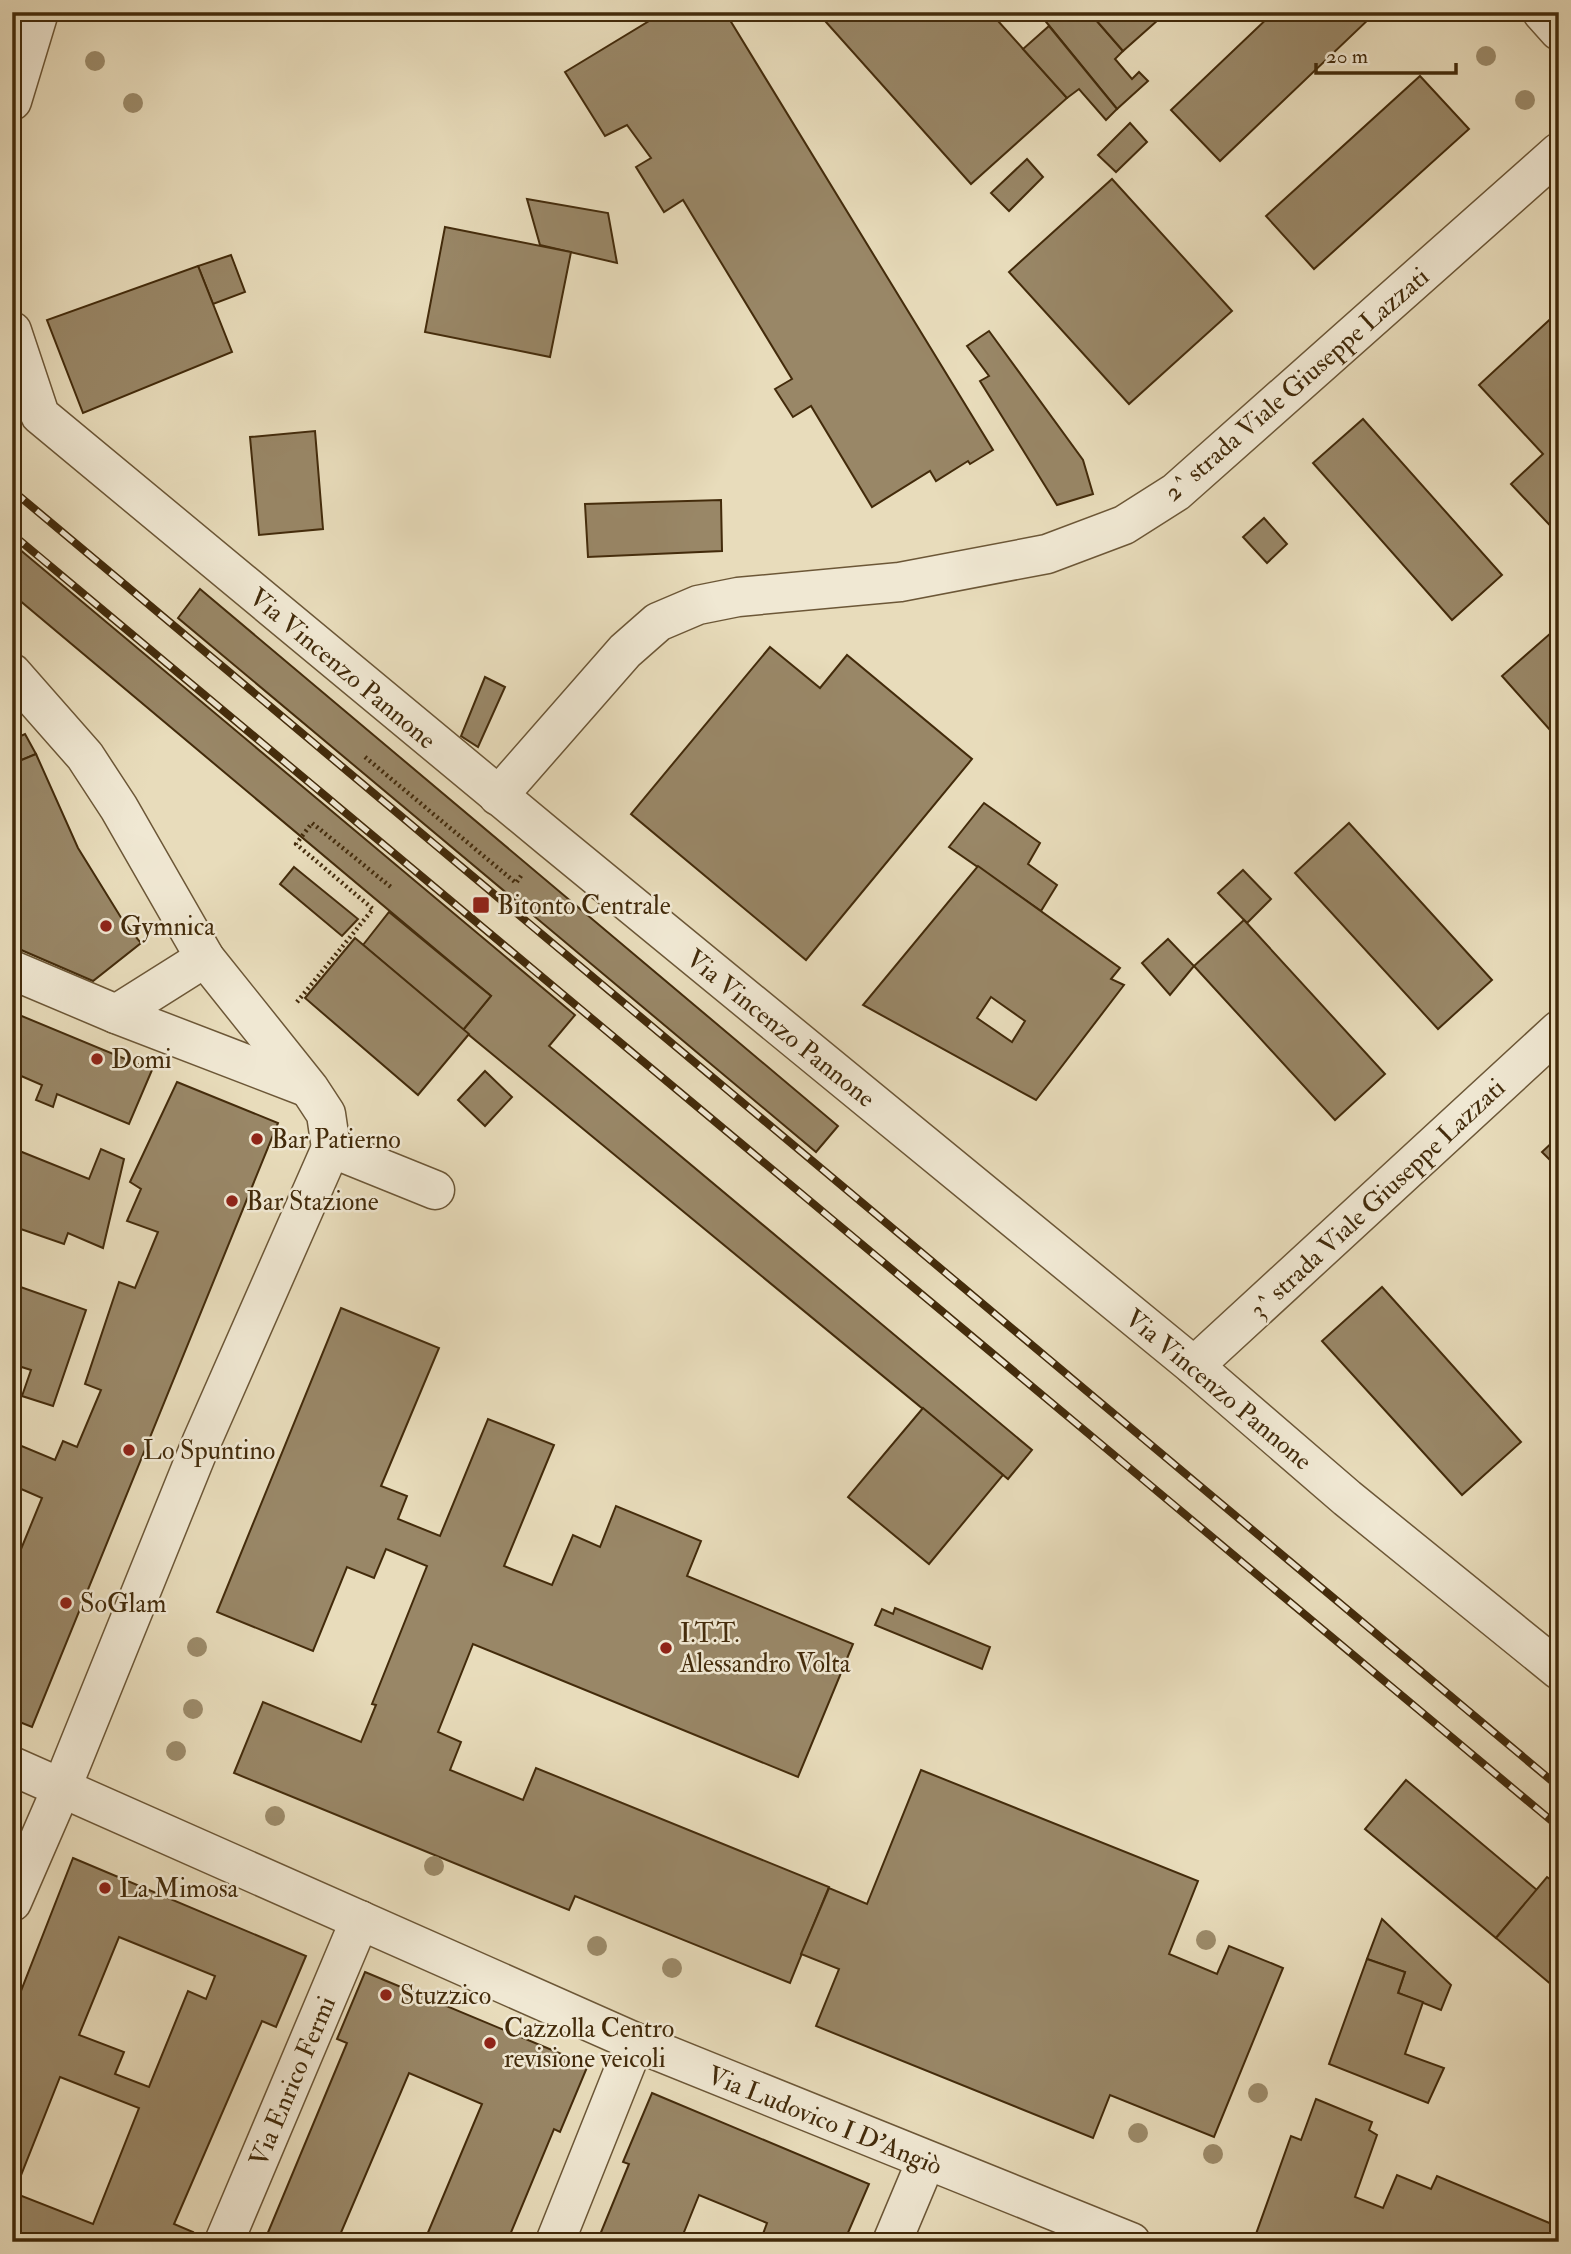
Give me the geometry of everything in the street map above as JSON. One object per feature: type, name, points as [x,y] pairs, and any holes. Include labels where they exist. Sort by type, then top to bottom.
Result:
[{"type":"street","points":[[12,101],[39,12]]},
{"type":"street","points":[[1542,12],[1559,31]]},
{"type":"street","name":"2^ strada Viale Giuseppe Lazzati","points":[[498,796],[625,651],[658,622],[698,605],[738,597],[900,582],[1046,554],[1124,526],[1176,492],[1559,152]]},
{"type":"street","name":"Via Vincenzo Pannone","points":[[12,331],[40,415],[498,796],[1194,1366],[1347,1498],[1559,1670]]},
{"type":"street","points":[[12,673],[85,756],[106,787],[205,958],[267,1039],[309,1088],[326,1114],[331,1148],[202,1441],[62,1787],[12,1902]]},
{"type":"street","points":[[116,1014],[205,958]]},
{"type":"street","points":[[12,970],[116,1014],[309,1088]]},
{"type":"street","name":"3^ strada Viale Giuseppe Lazzati","points":[[1194,1366],[1559,1030]]},
{"type":"street","points":[[331,1148],[435,1190]]},
{"type":"street","name":"Via Ludovico I D'Angiò","points":[[12,1766],[635,2042],[1131,2242]]},
{"type":"street","name":"Via Enrico Fermi","points":[[224,2242],[360,1920]]},
{"type":"street","points":[[555,2242],[635,2042]]},
{"type":"street","points":[[892,2242],[926,2161]]},
{"type":"path","points":[[365,757],[516,883]]},
{"type":"path","points":[[267,1039],[373,909],[296,844],[312,823],[391,888]]},
{"type":"building","points":[[664,12],[725,12],[993,450],[970,464],[968,461],[936,481],[930,471],[872,507],[811,406],[793,417],[775,389],[792,379],[683,200],[664,212],[636,167],[651,158],[627,125],[605,136],[565,72]]},
{"type":"building","points":[[817,12],[990,12],[1067,98],[971,184]]},
{"type":"building","points":[[1038,12],[1089,12],[1123,51],[1115,59],[1132,79],[1139,72],[1148,81],[1117,109]]},
{"type":"building","points":[[1089,12],[1167,12],[1123,51]]},
{"type":"building","points":[[1274,12],[1367,12],[1371,17],[1220,161],[1171,110]]},
{"type":"building","points":[[1049,26],[1117,109],[1106,120],[1079,89],[1067,98],[1023,49]]},
{"type":"building","points":[[1420,76],[1469,129],[1314,269],[1266,216]]},
{"type":"building","points":[[1130,123],[1147,142],[1116,172],[1098,155]]},
{"type":"building","points":[[1027,159],[1043,177],[1009,211],[991,193]]},
{"type":"building","points":[[1112,179],[1232,311],[1129,404],[1009,272]]},
{"type":"building","points":[[527,199],[608,213],[617,263],[540,245]]},
{"type":"building","points":[[445,227],[571,252],[550,357],[425,332]]},
{"type":"building","points":[[231,255],[245,292],[213,304],[198,266]]},
{"type":"building","points":[[198,266],[232,352],[83,413],[47,320]]},
{"type":"building","points":[[1559,311],[1559,535],[1511,484],[1543,454],[1479,385]]},
{"type":"building","points":[[989,331],[1083,460],[1093,494],[1057,505],[980,381],[989,376],[967,346]]},
{"type":"building","points":[[1363,419],[1502,575],[1452,620],[1313,463]]},
{"type":"building","points":[[315,431],[323,529],[259,535],[250,437]]},
{"type":"building","points":[[721,500],[722,551],[588,557],[585,504]]},
{"type":"building","points":[[1264,518],[1287,544],[1267,563],[1243,537]]},
{"type":"building","points":[[12,543],[575,1015],[549,1046],[1032,1450],[1008,1479],[463,1030],[491,996],[12,594]]},
{"type":"building","points":[[200,589],[838,1126],[816,1152],[178,618]]},
{"type":"building","points":[[1552,632],[1559,639],[1559,740],[1502,676]]},
{"type":"building","points":[[770,647],[820,688],[847,655],[972,759],[806,960],[631,814]]},
{"type":"building","points":[[485,677],[505,687],[478,747],[461,736]]},
{"type":"building","points":[[25,734],[36,754],[12,764],[12,740]]},
{"type":"building","points":[[36,754],[78,848],[125,924],[141,943],[93,981],[12,946],[12,764]]},
{"type":"building","points":[[984,803],[1040,843],[1028,864],[1057,885],[1041,911],[949,847]]},
{"type":"building","points":[[1349,823],[1492,980],[1438,1029],[1295,873]]},
{"type":"building","points":[[978,866],[1120,968],[1111,979],[1124,985],[1036,1100],[863,1005]],"holes":[[[991,997],[1025,1021],[1012,1042],[977,1018]]]},
{"type":"building","points":[[294,867],[358,919],[342,936],[280,884]]},
{"type":"building","points":[[1243,870],[1271,899],[1247,923],[1218,893]]},
{"type":"building","points":[[389,912],[491,996],[463,1030],[363,945]]},
{"type":"building","points":[[1244,920],[1385,1074],[1335,1120],[1194,966]]},
{"type":"building","points":[[355,938],[469,1034],[418,1095],[305,998]]},
{"type":"building","points":[[1168,939],[1194,966],[1170,995],[1142,963]]},
{"type":"building","points":[[12,1012],[152,1070],[129,1124],[57,1094],[53,1107],[36,1100],[42,1085],[12,1072]]},
{"type":"building","points":[[485,1071],[512,1097],[485,1126],[458,1100]]},
{"type":"building","points":[[177,1082],[278,1123],[32,1727],[12,1719],[12,1571],[42,1498],[12,1485],[12,1442],[55,1460],[63,1441],[77,1447],[101,1390],[85,1384],[119,1282],[135,1288],[158,1232],[127,1221],[141,1189],[130,1182]]},
{"type":"building","points":[[1559,1136],[1559,1169],[1542,1152]]},
{"type":"building","points":[[12,1148],[89,1179],[101,1149],[124,1159],[103,1248],[68,1233],[64,1244],[12,1226]]},
{"type":"building","points":[[12,1284],[86,1310],[53,1406],[22,1396],[31,1370],[12,1364]]},
{"type":"building","points":[[1382,1287],[1521,1442],[1462,1495],[1322,1341]]},
{"type":"building","name":"I.T.T. Alessandro Volta","points":[[341,1308],[439,1348],[381,1486],[407,1496],[398,1519],[440,1536],[488,1419],[554,1445],[504,1566],[552,1585],[573,1535],[600,1547],[616,1506],[701,1541],[687,1576],[853,1644],[798,1777],[473,1644],[438,1732],[461,1742],[450,1770],[523,1800],[536,1768],[829,1887],[790,1983],[575,1896],[569,1910],[234,1773],[263,1702],[361,1742],[376,1705],[372,1704],[427,1566],[386,1549],[374,1578],[347,1567],[313,1651],[217,1612]]},
{"type":"building","points":[[923,1408],[1003,1475],[929,1564],[848,1497]]},
{"type":"building","points":[[895,1608],[990,1647],[982,1669],[875,1625],[882,1609],[893,1614]]},
{"type":"building","points":[[921,1770],[1198,1881],[1169,1954],[1217,1974],[1229,1946],[1283,1968],[1214,2137],[1110,2095],[1093,2138],[816,2026],[839,1969],[801,1954],[829,1888],[867,1904]]},
{"type":"building","points":[[1406,1780],[1537,1890],[1496,1938],[1365,1829]]},
{"type":"building","points":[[73,1858],[306,1956],[276,2027],[262,2021],[174,2224],[193,2232],[189,2242],[12,2242],[12,2014]],"holes":[[[119,1937],[215,1976],[206,1999],[188,1991],[149,2087],[115,2074],[124,2052],[79,2035]],[[60,2077],[139,2108],[93,2224],[14,2193]]]},
{"type":"building","points":[[1547,1877],[1559,1886],[1559,1991],[1496,1938]]},
{"type":"building","points":[[1382,1919],[1451,1985],[1441,2010],[1398,1993],[1405,1972],[1367,1959]]},
{"type":"building","points":[[1367,1959],[1405,1972],[1398,1993],[1423,2002],[1405,2054],[1444,2068],[1428,2103],[1329,2064]]},
{"type":"building","points":[[365,1972],[588,2065],[560,2132],[554,2129],[507,2242],[424,2242],[482,2104],[409,2073],[337,2242],[264,2242],[347,2043],[337,2039]]},
{"type":"building","points":[[652,2093],[869,2184],[844,2242],[760,2242],[767,2223],[699,2195],[680,2242],[597,2242],[629,2164],[623,2162]]},
{"type":"building","points":[[1316,2099],[1372,2122],[1369,2130],[1377,2135],[1355,2197],[1383,2208],[1397,2175],[1431,2189],[1437,2176],[1559,2227],[1559,2242],[1278,2242],[1256,2234],[1291,2136],[1301,2140]]},
{"type":"railway","points":[[12,490],[1559,1787]]},
{"type":"railway","points":[[12,534],[1559,1827]]},
{"type":"place","name":"Bitonto Centrale","points":[[481,905]]},
{"type":"place","name":"Gymnica","points":[[106,926]]},
{"type":"place","name":"Domi","points":[[97,1059]]},
{"type":"place","name":"Bar Patierno","points":[[257,1139]]},
{"type":"place","name":"Bar Stazione","points":[[232,1201]]},
{"type":"place","name":"Lo Spuntino","points":[[129,1450]]},
{"type":"place","name":"SoGlam","points":[[66,1603]]},
{"type":"place","name":"I.T.T. Alessandro Volta","points":[[666,1648]]},
{"type":"place","name":"La Mimosa","points":[[105,1888]]},
{"type":"place","name":"Stuzzico","points":[[386,1995]]},
{"type":"place","name":"Cazzolla Centro revisione veicoli","points":[[490,2043]]}]
